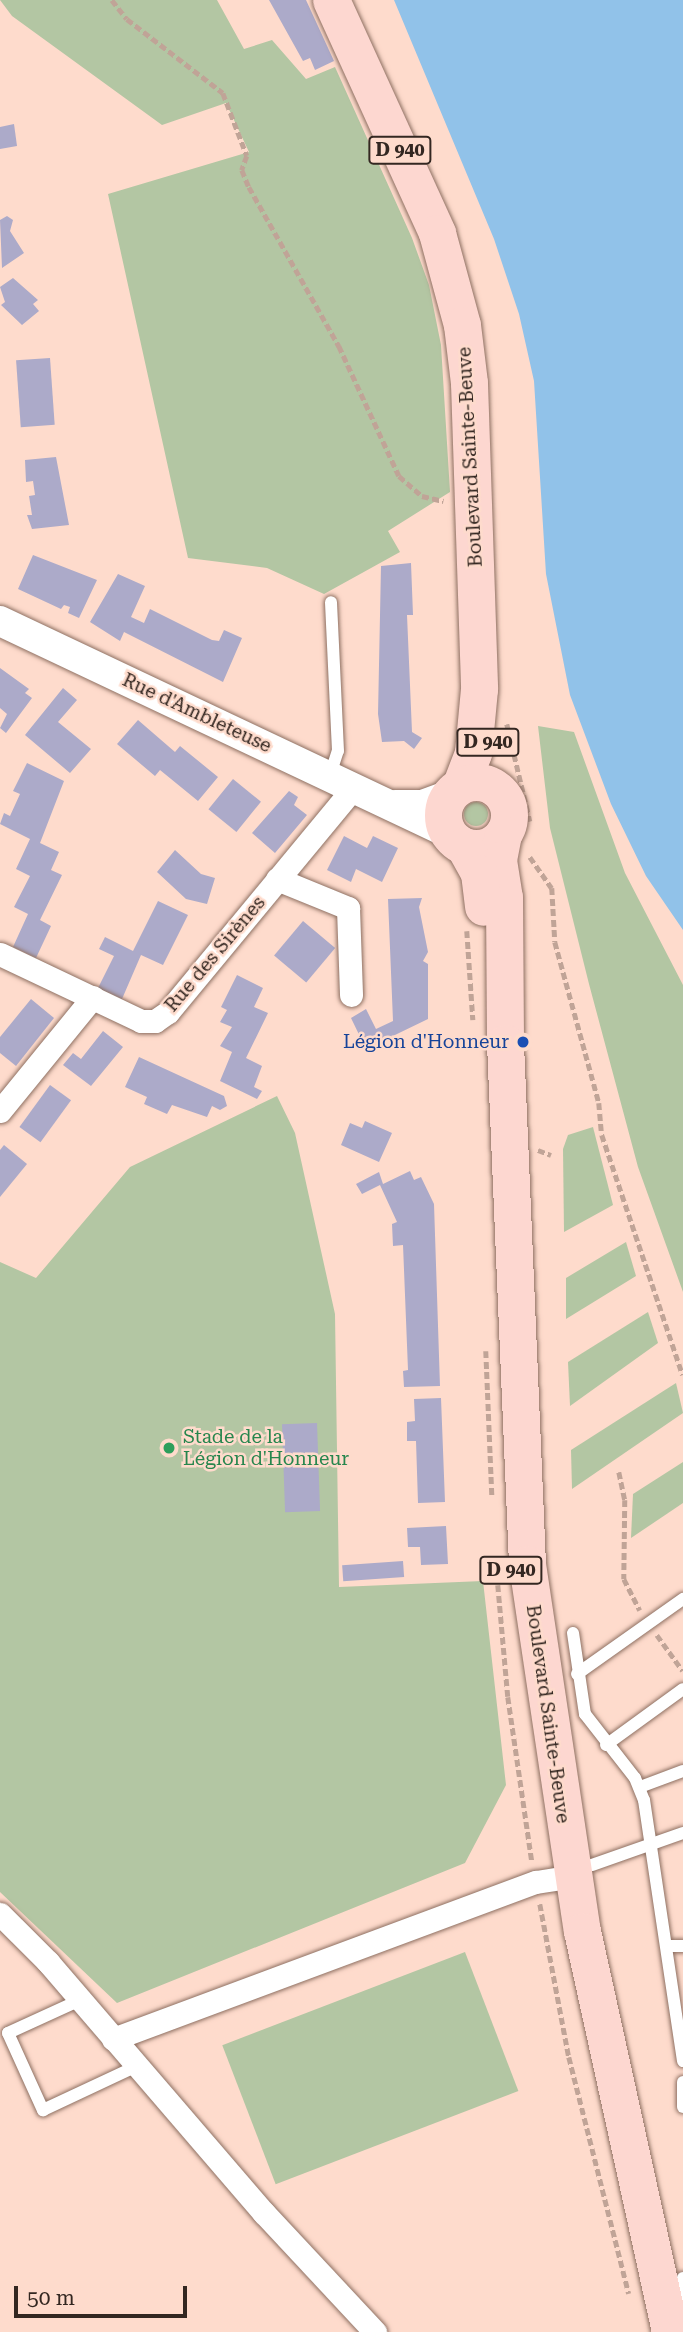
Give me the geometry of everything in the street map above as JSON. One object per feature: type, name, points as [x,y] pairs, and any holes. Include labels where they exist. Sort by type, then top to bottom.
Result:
[{"type":"main road","name":"Boulevard Sainte-Beuve","points":[[331,0],[447,263],[468,363],[479,689],[490,762],[501,793]]},
{"type":"main road","name":"Boulevard Sainte-Beuve","points":[[455,790],[473,753],[479,689]]},
{"type":"main road","points":[[484,782],[501,793],[521,835],[487,846],[456,840],[442,812],[455,790],[484,782]]},
{"type":"main road","name":"Boulevard Sainte-Beuve","points":[[521,835],[498,860],[504,897],[505,1042],[525,1544],[571,1873],[600,2123],[637,2262],[662,2332]]},
{"type":"main road","name":"Boulevard Sainte-Beuve","points":[[456,840],[482,888],[508,1546],[523,1700],[571,1873],[636,2187],[670,2332]]},
{"type":"street","name":"Rue d'Ambleteuse","points":[[0,621],[393,804],[456,840]]},
{"type":"street","name":"Rue des Sirènes","points":[[0,954],[141,1021],[162,1017],[277,879],[342,781]]},
{"type":"street","name":"Rue d'Ambleteuse","points":[[393,804],[422,804],[455,790]]},
{"type":"street","points":[[277,879],[348,908],[351,995]]},
{"type":"street","points":[[0,1111],[93,997]]},
{"type":"street","points":[[113,2039],[571,1873]]},
{"type":"street","points":[[0,1914],[48,1962],[78,2001],[264,2214],[375,2332]]},
{"type":"lane","points":[[331,602],[338,751],[342,781]]},
{"type":"lane","points":[[577,1674],[683,1599]]},
{"type":"lane","points":[[573,1633],[585,1714],[640,1787],[652,1844],[683,2043],[683,2061]]},
{"type":"lane","points":[[606,1745],[683,1689]]},
{"type":"lane","points":[[640,1787],[683,1771]]},
{"type":"lane","points":[[571,1873],[683,1833]]},
{"type":"lane","points":[[667,1946],[683,1947]]},
{"type":"lane","points":[[78,2001],[8,2033],[43,2110],[137,2066]]},
{"type":"lane","points":[[683,2082],[683,2107]]},
{"type":"lane","points":[[682,2332],[683,2278]]},
{"type":"path","points":[[112,0],[127,19],[223,93],[247,156],[242,170],[249,187],[339,346],[399,477],[422,496],[473,507]]},
{"type":"path","points":[[512,754],[521,835],[530,857],[552,888],[555,942],[599,1103],[601,1135],[683,1375]]},
{"type":"path","points":[[619,1472],[625,1500],[624,1579],[649,1623],[683,1671]]},
{"type":"green space","points":[[0,0],[217,0],[244,49],[272,40],[306,79],[335,67],[412,238],[429,285],[441,345],[450,492],[388,531],[400,552],[324,594],[267,568],[188,558],[108,194],[249,152],[226,103],[162,125],[12,16]]},
{"type":"green space","points":[[538,726],[574,732],[625,873],[683,985],[683,1292],[638,1167],[589,984],[550,828]]},
{"type":"green space","points":[[471,802],[481,802],[488,809],[488,819],[481,826],[471,826],[464,819],[464,809]]},
{"type":"green space","name":"Stade de la Légion d'Honneur","points":[[277,1096],[295,1133],[335,1314],[339,1587],[483,1581],[506,1785],[465,1863],[117,2003],[0,1892],[0,1262],[36,1278],[130,1167]]},
{"type":"green space","points":[[593,1127],[613,1205],[564,1232],[563,1149],[568,1135]]},
{"type":"green space","points":[[626,1242],[636,1276],[566,1319],[566,1278]]},
{"type":"green space","points":[[648,1312],[658,1343],[570,1406],[568,1362]]},
{"type":"green space","points":[[676,1383],[683,1413],[572,1489],[571,1450]]},
{"type":"green space","points":[[683,1462],[683,1503],[631,1538],[633,1494]]},
{"type":"green space","points":[[465,1952],[518,2091],[276,2184],[222,2045]]},
{"type":"water","points":[[394,0],[683,0],[683,930],[646,876],[611,804],[570,695],[546,574],[534,381],[519,314],[494,239]]},
{"type":"building","points":[[269,0],[306,0],[334,61],[315,70],[310,58],[303,61]]},
{"type":"building","points":[[14,124],[17,146],[0,149],[0,127]]},
{"type":"building","points":[[7,216],[13,220],[10,231],[24,253],[2,268],[0,220]]},
{"type":"building","points":[[13,278],[38,300],[33,304],[39,311],[22,325],[1,305],[5,302],[0,287]]},
{"type":"building","points":[[50,358],[55,425],[21,427],[16,360]]},
{"type":"building","points":[[56,457],[69,525],[32,529],[27,515],[32,515],[29,496],[35,495],[33,481],[26,482],[25,460]]},
{"type":"building","points":[[33,555],[97,580],[79,618],[68,613],[70,607],[64,605],[61,609],[18,589]]},
{"type":"building","points":[[411,563],[413,615],[407,615],[412,732],[422,738],[414,749],[404,741],[382,742],[378,714],[381,566]]},
{"type":"building","points":[[118,574],[145,586],[131,617],[144,623],[150,609],[212,640],[219,641],[224,630],[242,638],[223,682],[124,632],[120,641],[90,622]]},
{"type":"building","points":[[0,668],[29,689],[25,693],[32,698],[6,733],[0,728],[7,714],[0,708]]},
{"type":"building","points":[[63,688],[77,700],[58,722],[91,749],[70,773],[25,735]]},
{"type":"building","points":[[138,720],[175,752],[180,746],[218,777],[198,801],[160,770],[155,776],[117,744]]},
{"type":"building","points":[[27,763],[64,781],[40,843],[59,852],[51,870],[62,875],[40,920],[51,926],[36,958],[13,947],[28,914],[14,907],[30,876],[16,869],[30,839],[0,824],[4,813],[10,816],[20,794],[13,791]]},
{"type":"building","points":[[233,779],[261,802],[236,832],[208,809]]},
{"type":"building","points":[[289,791],[298,797],[294,805],[307,815],[275,853],[252,833]]},
{"type":"building","points":[[344,836],[367,848],[373,836],[398,848],[382,882],[356,869],[351,882],[327,870]]},
{"type":"building","points":[[175,850],[201,874],[215,878],[207,904],[186,899],[157,872]]},
{"type":"building","points":[[422,898],[419,907],[428,952],[423,961],[428,964],[428,1019],[366,1049],[351,1018],[366,1009],[376,1029],[393,1021],[388,899]]},
{"type":"building","points":[[158,901],[188,915],[163,965],[141,955],[122,999],[98,988],[114,956],[99,949],[105,937],[133,951]]},
{"type":"building","points":[[303,921],[335,948],[306,982],[274,955]]},
{"type":"building","points":[[237,975],[263,988],[254,1007],[268,1013],[246,1058],[262,1066],[254,1087],[262,1091],[257,1099],[220,1081],[232,1052],[220,1046],[232,1027],[220,1022],[227,1010],[221,1007]]},
{"type":"building","points":[[31,999],[54,1018],[16,1066],[0,1053],[0,1037]]},
{"type":"building","points":[[103,1031],[123,1047],[91,1086],[63,1065],[73,1053],[81,1059]]},
{"type":"building","points":[[139,1057],[224,1096],[227,1106],[220,1110],[212,1106],[207,1117],[172,1105],[167,1114],[144,1104],[147,1097],[125,1087]]},
{"type":"building","points":[[50,1085],[71,1100],[40,1142],[19,1127]]},
{"type":"building","points":[[365,1121],[392,1133],[379,1162],[341,1145],[350,1123],[362,1128]]},
{"type":"building","points":[[4,1145],[27,1164],[0,1197],[0,1150]]},
{"type":"building","points":[[410,1171],[414,1180],[421,1177],[434,1204],[440,1386],[404,1387],[403,1371],[408,1370],[403,1245],[393,1246],[392,1224],[397,1222],[380,1185],[362,1194],[356,1184],[379,1172],[383,1184]]},
{"type":"building","points":[[441,1398],[445,1502],[418,1503],[416,1441],[407,1441],[407,1422],[415,1421],[414,1399]]},
{"type":"building","points":[[317,1423],[320,1511],[285,1512],[282,1424]]},
{"type":"building","points":[[446,1526],[448,1564],[421,1565],[420,1547],[408,1547],[407,1528]]},
{"type":"building","points":[[403,1561],[404,1577],[343,1581],[342,1565]]},
{"type":"place","name":"Légion d'Honneur","points":[[523,1042]]},
{"type":"place","name":"Stade de la Légion d'Honneur","points":[[169,1448]]}]
